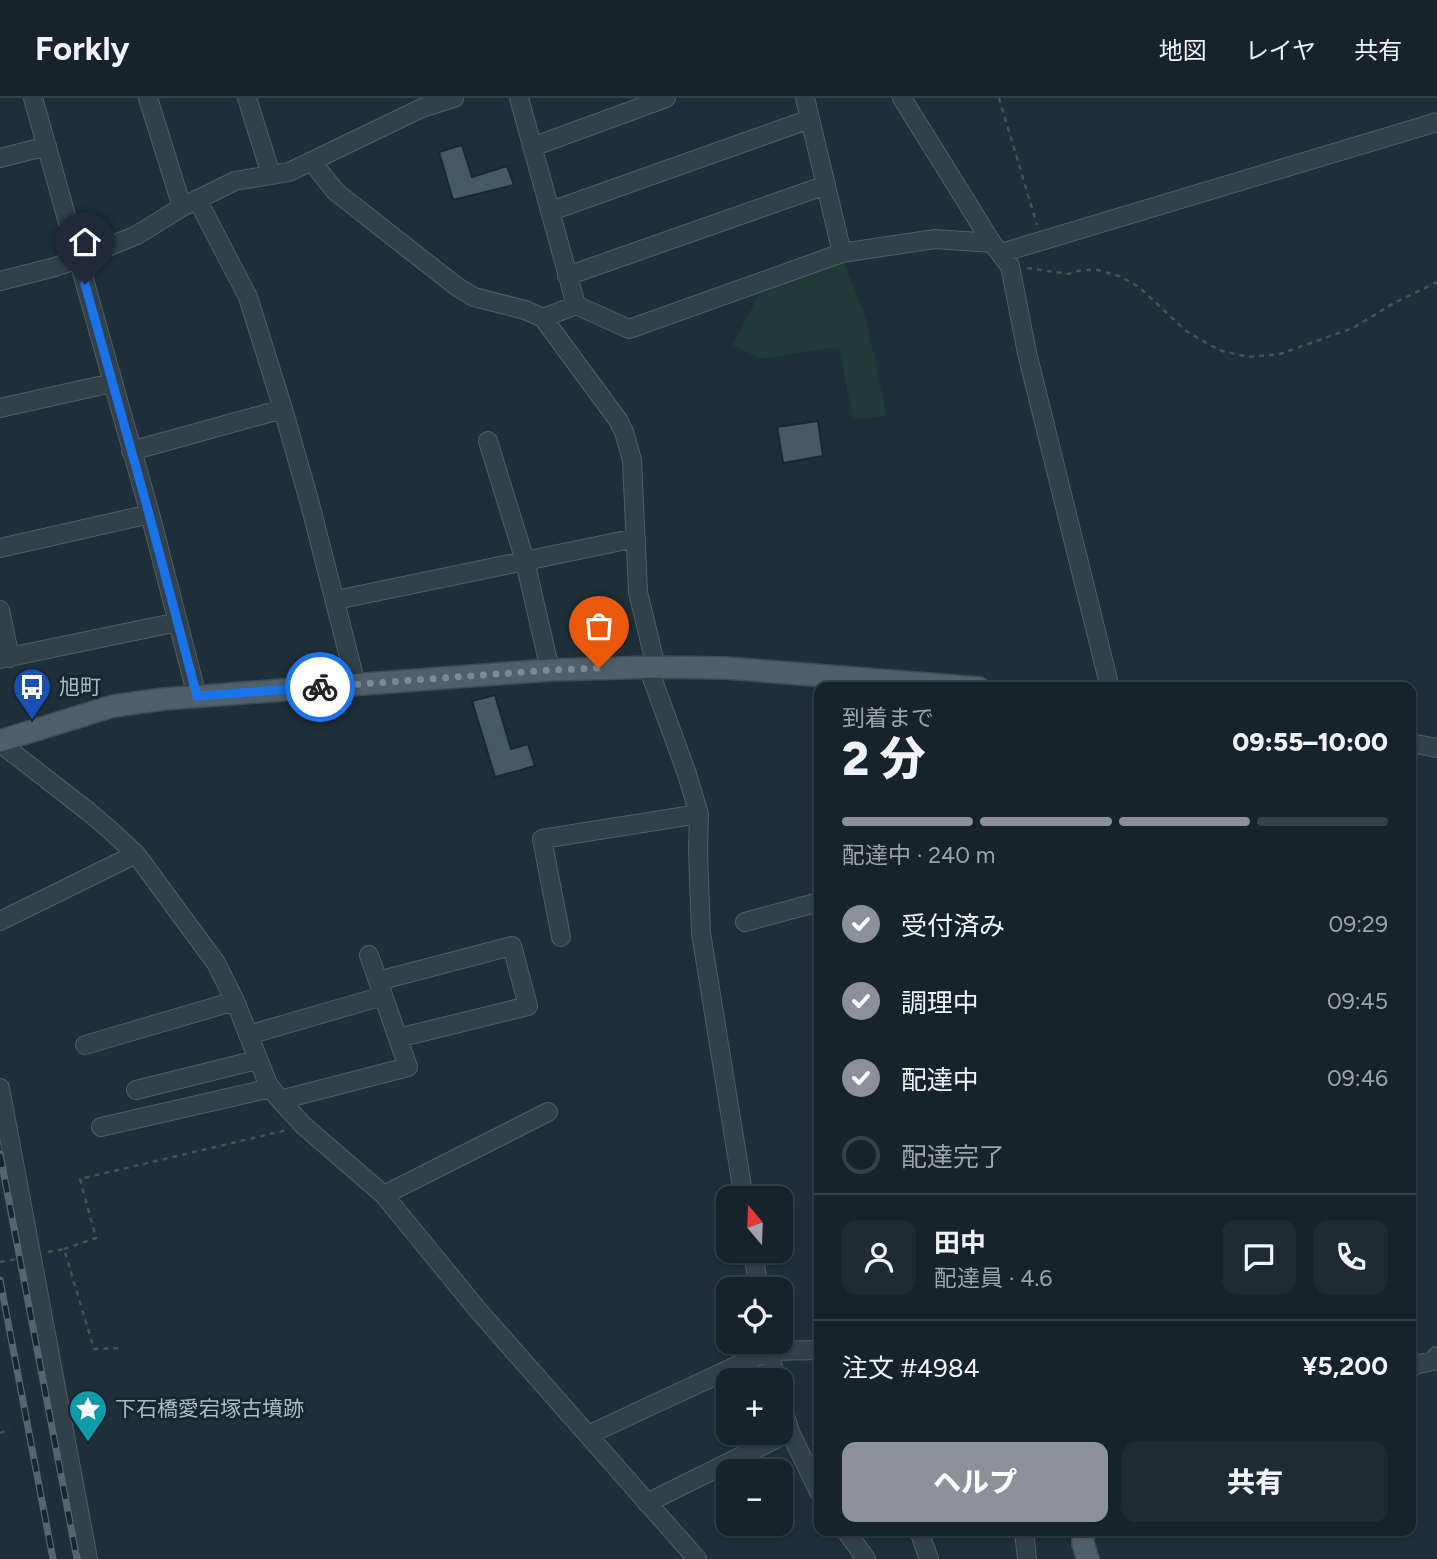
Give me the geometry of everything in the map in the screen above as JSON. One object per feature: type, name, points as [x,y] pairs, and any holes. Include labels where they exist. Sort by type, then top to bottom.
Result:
[{"type":"main road","points":[[0,742],[113,706],[197,696],[551,670],[726,668],[887,682]]},
{"type":"main road","points":[[1083,1536],[1088,1559]]},
{"type":"street","points":[[33,98],[197,696]]},
{"type":"street","points":[[148,98],[189,203],[248,297],[283,409],[356,684]]},
{"type":"street","points":[[247,98],[271,175]]},
{"type":"street","points":[[0,281],[78,259],[137,235],[189,203],[235,181],[289,172],[422,108],[454,98]]},
{"type":"street","points":[[519,98],[576,305]]},
{"type":"street","points":[[532,146],[666,98]]},
{"type":"street","points":[[805,98],[842,253]]},
{"type":"street","points":[[902,98],[1001,254],[1109,682]]},
{"type":"street","points":[[551,211],[810,119]]},
{"type":"street","points":[[544,317],[576,305],[629,329],[842,253],[934,239],[1001,254],[1437,122]]},
{"type":"street","points":[[0,158],[47,146]]},
{"type":"street","points":[[312,162],[336,192],[456,286],[474,297],[544,317],[624,432],[632,460],[638,592],[652,667],[699,814],[701,933],[742,1186]]},
{"type":"street","points":[[568,276],[827,185]]},
{"type":"street","points":[[0,408],[112,383]]},
{"type":"street","points":[[131,452],[283,409]]},
{"type":"street","points":[[488,441],[524,561],[551,670]]},
{"type":"street","points":[[0,548],[149,514]]},
{"type":"street","points":[[335,600],[636,538]]},
{"type":"street","points":[[0,610],[5,658],[178,622]]},
{"type":"street","points":[[0,742],[89,812],[136,854],[216,963],[235,1001],[257,1060],[275,1094],[304,1126],[384,1195],[477,1309],[696,1559]]},
{"type":"street","points":[[1416,744],[1437,748]]},
{"type":"street","points":[[561,937],[542,839],[699,814]]},
{"type":"street","points":[[0,921],[136,854]]},
{"type":"street","points":[[745,922],[814,903]]},
{"type":"street","points":[[248,1035],[380,988],[512,946],[528,1006],[398,1038]]},
{"type":"street","points":[[101,1127],[408,1067],[369,955]]},
{"type":"street","points":[[85,1045],[235,1001]]},
{"type":"street","points":[[136,1090],[257,1060]]},
{"type":"street","points":[[0,1088],[88,1559]]},
{"type":"street","points":[[384,1195],[548,1112]]},
{"type":"street","points":[[793,1348],[814,1350]]},
{"type":"street","points":[[588,1435],[754,1354]]},
{"type":"street","points":[[1416,1365],[1433,1361],[1437,1356]]},
{"type":"street","points":[[793,1438],[814,1482]]},
{"type":"street","points":[[647,1503],[764,1445]]},
{"type":"street","points":[[850,1536],[866,1559]]},
{"type":"street","points":[[921,1536],[929,1559]]},
{"type":"street","points":[[1025,1536],[1027,1559]]},
{"type":"path","points":[[999,98],[1042,241]]},
{"type":"path","points":[[1001,254],[1068,274],[1082,270],[1098,270],[1119,276],[1139,286],[1186,331],[1208,345],[1250,357],[1280,354],[1353,328],[1394,303],[1437,282]]},
{"type":"path","points":[[38,1254],[96,1238],[80,1179],[304,1126]]},
{"type":"path","points":[[64,1249],[93,1349],[123,1348]]},
{"type":"path","points":[[0,1262],[26,1257]]},
{"type":"path","points":[[0,1433],[10,1430]]},
{"type":"green space","points":[[844,263],[865,315],[887,416],[853,420],[839,347],[761,359],[733,345],[759,294]]},
{"type":"building","points":[[462,145],[472,177],[507,166],[514,185],[453,200],[439,152]]},
{"type":"building","points":[[818,421],[823,456],[783,463],[777,427]]},
{"type":"building","points":[[495,695],[511,749],[528,744],[535,766],[495,777],[472,701]]},
{"type":"railway","points":[[0,1154],[77,1559]]},
{"type":"railway","points":[[0,1280],[53,1559]]},
{"type":"way so far","points":[[320,687],[599,668]]},
{"type":"place","name":"旭町","points":[[32,721]]},
{"type":"place","name":"下石橋愛宕塚古墳跡","points":[[88,1443]]},
{"type":"route","points":[[85,284],[197,696],[320,687]]}]
